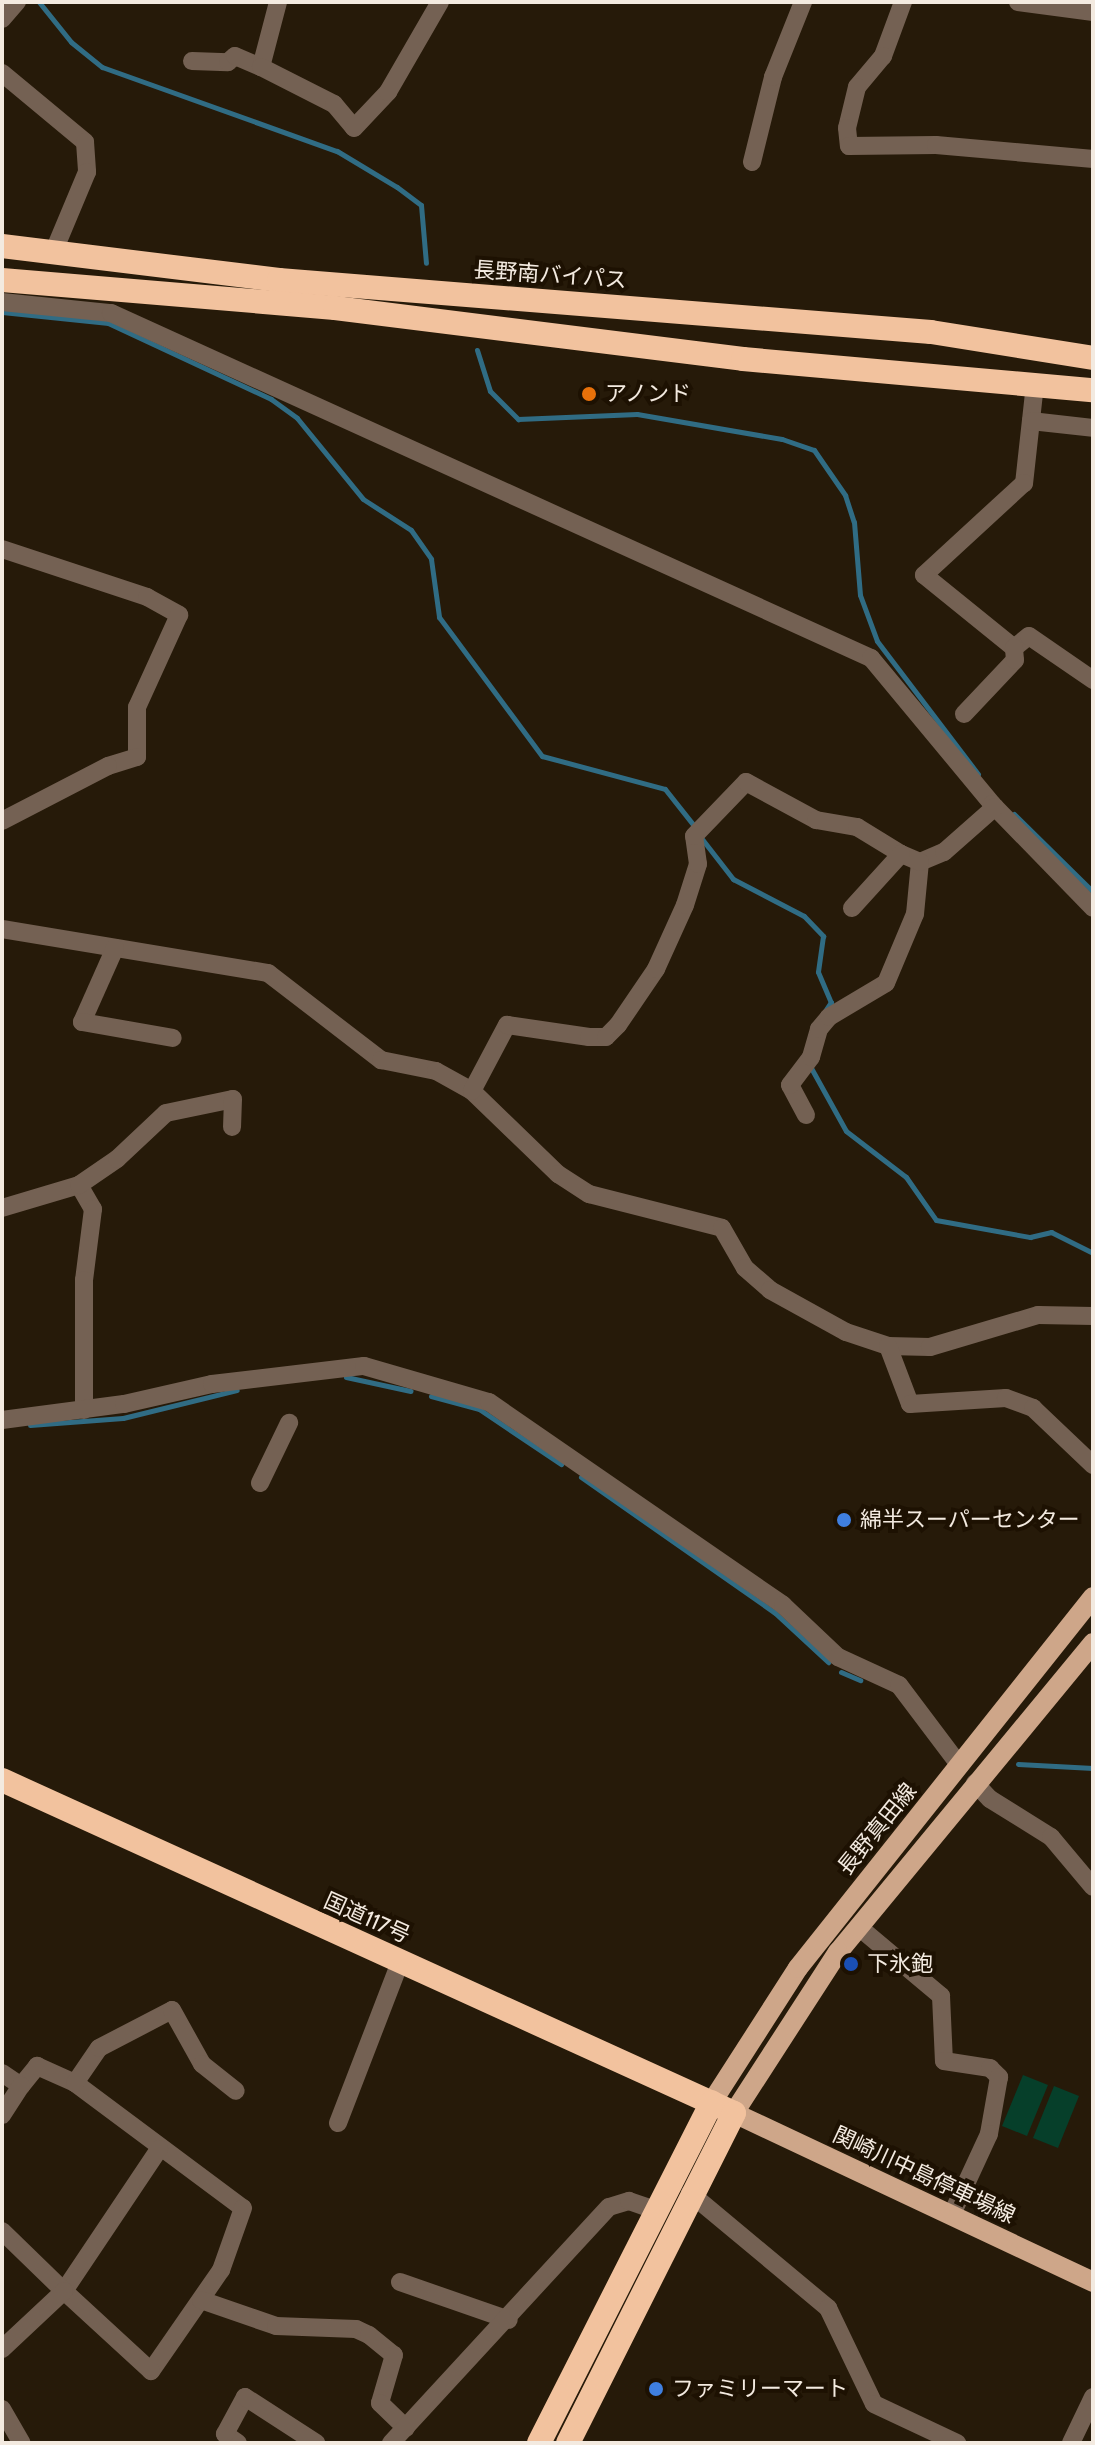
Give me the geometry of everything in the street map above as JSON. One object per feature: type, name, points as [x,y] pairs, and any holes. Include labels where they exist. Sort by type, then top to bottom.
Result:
[{"type":"highway","name":"長野南バイパス","points":[[2,246],[279,280],[931,332],[1093,358]]},
{"type":"highway","points":[[2,280],[335,308],[743,359],[1093,390]]},
{"type":"highway","name":"国道117号","points":[[2,1780],[734,2113]]},
{"type":"highway","points":[[539,2443],[712,2102]]},
{"type":"highway","points":[[568,2443],[690,2193],[734,2113]]},
{"type":"main road","name":"長野真田線","points":[[712,2102],[798,1968],[1093,1597]]},
{"type":"main road","points":[[734,2113],[829,1965],[975,1783],[1093,1643]]},
{"type":"main road","name":"関崎川中島停車場線","points":[[734,2113],[1093,2282]]},
{"type":"street","points":[[2,19],[17,2]]},
{"type":"street","points":[[261,67],[278,2]]},
{"type":"street","points":[[192,61],[228,62],[235,56],[334,104],[354,128],[388,92],[440,2]]},
{"type":"street","points":[[752,162],[773,77],[803,2]]},
{"type":"street","points":[[903,2],[883,56],[857,87],[847,128],[849,146],[936,145],[1093,159]]},
{"type":"street","points":[[1018,2],[1093,12]]},
{"type":"street","points":[[2,73],[85,142],[87,172],[54,251]]},
{"type":"street","points":[[2,302],[111,313],[871,658],[995,807],[1093,908]]},
{"type":"street","points":[[964,714],[1015,660],[1014,648],[924,575],[1024,483],[1035,384]]},
{"type":"street","points":[[1031,421],[1093,428]]},
{"type":"street","points":[[2,549],[147,597],[179,615],[137,707],[137,757],[108,766],[2,821]]},
{"type":"street","points":[[1014,648],[1029,636],[1093,680]]},
{"type":"street","points":[[472,1091],[507,1025],[606,1037],[618,1025],[656,969],[685,905],[698,864],[694,836],[746,782],[816,820],[857,827],[920,862],[944,852],[995,807]]},
{"type":"street","points":[[852,908],[901,854]]},
{"type":"street","points":[[806,1115],[790,1085],[811,1057],[829,1017],[886,983],[915,914],[920,862]]},
{"type":"street","points":[[2,929],[268,973],[381,1060],[436,1071],[472,1091],[558,1174],[589,1194],[722,1228],[745,1268],[770,1290],[846,1332],[888,1346],[930,1347],[1038,1315],[1093,1316]]},
{"type":"street","points":[[115,948],[82,1022],[173,1038]]},
{"type":"street","points":[[2,1208],[79,1185],[117,1159],[166,1113],[233,1099],[232,1127]]},
{"type":"street","points":[[79,1185],[93,1209],[84,1292],[84,1410]]},
{"type":"street","points":[[888,1346],[910,1404],[1006,1398],[1033,1408],[1093,1465]]},
{"type":"street","points":[[2,1420],[84,1410],[212,1384],[364,1366],[489,1402],[783,1605],[838,1657],[899,1685],[960,1766]]},
{"type":"street","points":[[260,1483],[289,1423]]},
{"type":"street","points":[[975,1783],[990,1799],[1051,1837],[1093,1887]]},
{"type":"street","points":[[860,1928],[941,1996],[944,2061],[990,2068],[999,2077],[989,2134],[952,2214]]},
{"type":"street","points":[[338,2123],[400,1962]]},
{"type":"street","points":[[75,2083],[99,2048],[172,2010],[202,2064],[236,2091]]},
{"type":"street","points":[[2,2115],[37,2066],[75,2083],[159,2149],[243,2208],[221,2270],[151,2371],[2,2231]]},
{"type":"street","points":[[2,2073],[21,2086]]},
{"type":"street","points":[[2,2349],[64,2291],[159,2149]]},
{"type":"street","points":[[690,2193],[828,2308],[874,2404],[957,2443]]},
{"type":"street","points":[[391,2443],[509,2320],[609,2207],[629,2201],[655,2210]]},
{"type":"street","points":[[400,2282],[509,2320]]},
{"type":"street","points":[[201,2300],[276,2326],[356,2329],[369,2335],[394,2355],[380,2403],[406,2428]]},
{"type":"street","points":[[238,2443],[225,2434],[245,2397],[316,2443]]},
{"type":"street","points":[[1071,2443],[1093,2397]]},
{"type":"street","points":[[2,2409],[22,2443]]},
{"type":"green space","points":[[1023,2075],[1048,2085],[1027,2136],[1002,2126]]},
{"type":"green space","points":[[1054,2086],[1079,2096],[1058,2148],[1033,2138]]},
{"type":"waterway","points":[[39,2],[71,42],[102,67],[337,151],[397,187],[421,205],[426,263]]},
{"type":"waterway","points":[[2,312],[108,323],[271,399],[297,418],[363,499],[411,530],[431,559],[439,617],[542,756],[665,789],[695,827]]},
{"type":"waterway","points":[[477,350],[490,391],[518,419],[637,414],[782,439],[814,450],[845,495],[854,522],[860,595],[877,641],[978,774]]},
{"type":"waterway","points":[[1014,814],[1093,892]]},
{"type":"waterway","points":[[702,839],[733,879],[804,916],[823,936],[818,972],[831,1002],[825,1011]]},
{"type":"waterway","points":[[810,1066],[846,1131],[906,1177],[936,1220],[1030,1237],[1051,1232],[1093,1253]]},
{"type":"waterway","points":[[346,1377],[411,1391]]},
{"type":"waterway","points":[[30,1425],[123,1418],[237,1390]]},
{"type":"waterway","points":[[431,1396],[479,1409],[561,1464]]},
{"type":"waterway","points":[[581,1477],[774,1612],[828,1662]]},
{"type":"waterway","points":[[841,1672],[860,1680]]},
{"type":"waterway","points":[[1018,1764],[1093,1768]]},
{"type":"place","name":"アノンド","points":[[589,394]]},
{"type":"place","name":"綿半スーパーセンター","points":[[844,1520]]},
{"type":"place","name":"下氷鉋","points":[[851,1964]]},
{"type":"place","name":"ファミリーマート","points":[[656,2389]]}]
